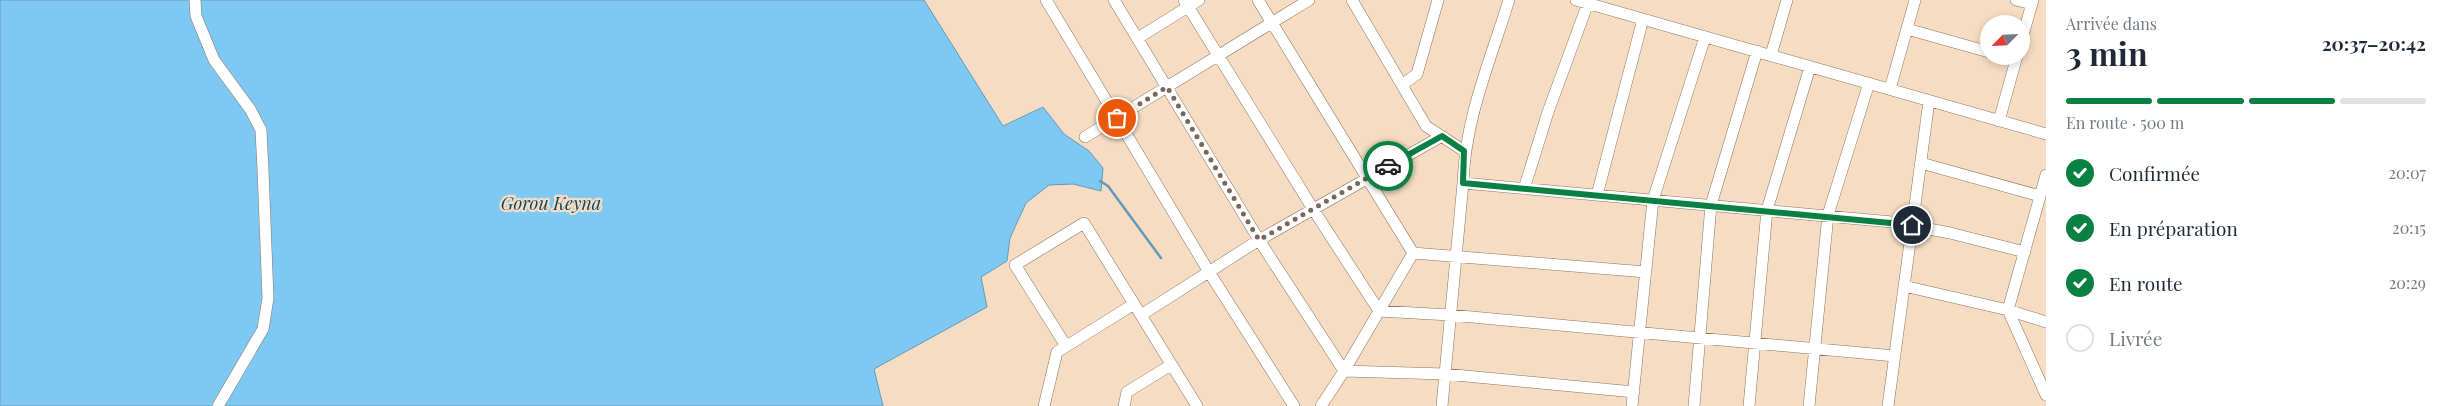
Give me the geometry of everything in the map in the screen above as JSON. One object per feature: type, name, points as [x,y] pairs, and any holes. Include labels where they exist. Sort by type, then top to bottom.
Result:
[{"type":"street","points":[[195,0],[196,16],[214,60],[250,109],[261,130],[268,298],[263,329],[218,406]]},
{"type":"street","points":[[1046,0],[1209,272],[1294,406]]},
{"type":"street","points":[[1114,0],[1259,240],[1344,371]]},
{"type":"street","points":[[1138,38],[1186,4],[1199,0]]},
{"type":"street","points":[[1258,0],[1413,253]]},
{"type":"street","points":[[1085,137],[1309,0]]},
{"type":"street","points":[[1352,0],[1426,126],[1464,151]]},
{"type":"street","points":[[1402,85],[1417,74],[1438,0]]},
{"type":"street","points":[[1442,406],[1463,183],[1464,151],[1478,90],[1509,0]]},
{"type":"street","points":[[1576,0],[2046,134]]},
{"type":"street","points":[[1771,55],[1787,0]]},
{"type":"street","points":[[1890,90],[1915,0]]},
{"type":"street","points":[[2016,0],[2033,2],[2029,15]]},
{"type":"street","points":[[1524,189],[1548,112],[1588,3]]},
{"type":"street","points":[[1186,4],[1313,210],[1379,312]]},
{"type":"street","points":[[1597,195],[1643,19]]},
{"type":"street","points":[[1907,29],[1980,49]]},
{"type":"street","points":[[1632,406],[1653,200],[1705,37]]},
{"type":"street","points":[[1694,406],[1711,205],[1757,51]]},
{"type":"street","points":[[1999,120],[2015,65]]},
{"type":"street","points":[[1749,406],[1767,210],[1810,67]]},
{"type":"street","points":[[1809,406],[1813,348],[1828,215],[1869,83]]},
{"type":"street","points":[[1888,406],[1929,101]]},
{"type":"street","points":[[1141,315],[1259,240],[1442,136]]},
{"type":"street","points":[[1921,163],[2040,196]]},
{"type":"street","points":[[2046,175],[2008,310],[2046,395]]},
{"type":"street","points":[[1463,183],[1828,215],[1912,225],[2025,252]]},
{"type":"street","points":[[1066,346],[1015,265],[1084,223],[1197,406]]},
{"type":"street","points":[[1413,253],[1646,272]]},
{"type":"street","points":[[1321,406],[1344,371],[1413,253]]},
{"type":"street","points":[[1904,286],[2008,310],[2046,322]]},
{"type":"street","points":[[1044,406],[1057,352],[1134,304]]},
{"type":"street","points":[[1379,312],[1450,315],[1895,356]]},
{"type":"street","points":[[1124,406],[1127,392],[1171,365]]},
{"type":"street","points":[[1344,371],[1445,374],[1634,392]]},
{"type":"water","name":"Gorou Keyna","points":[[0,0],[924,0],[1003,126],[1043,107],[1064,134],[1089,151],[1103,168],[1101,191],[1073,184],[1049,185],[1026,203],[1010,238],[1007,261],[981,277],[987,307],[874,369],[883,406],[0,406]]},
{"type":"waterway","points":[[1100,181],[1108,186],[1161,258]]},
{"type":"way so far","points":[[1117,118],[1167,87],[1259,240],[1388,166]]},
{"type":"route","points":[[1388,166],[1442,136],[1464,151],[1463,183],[1846,217],[1912,225]]}]
